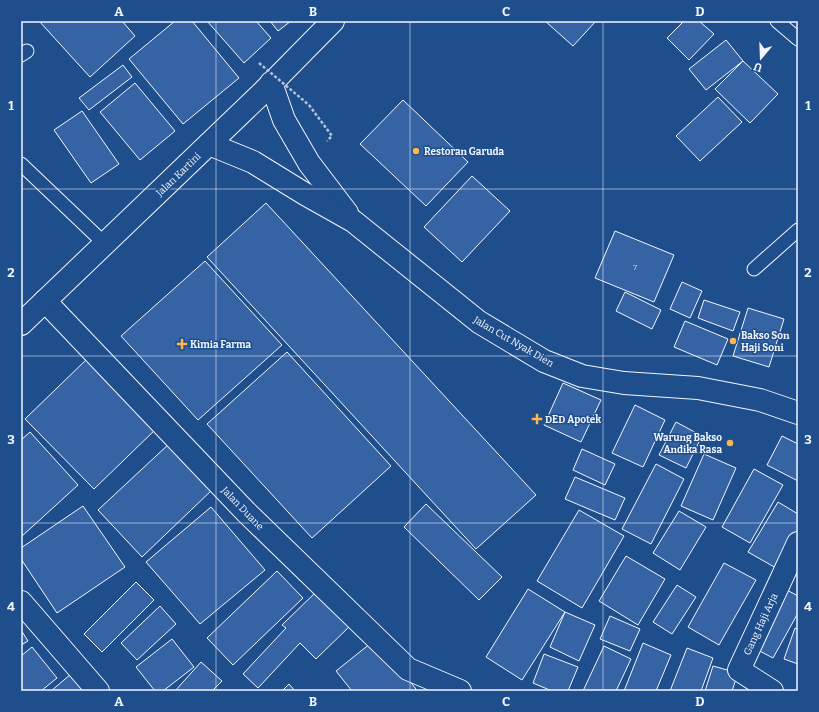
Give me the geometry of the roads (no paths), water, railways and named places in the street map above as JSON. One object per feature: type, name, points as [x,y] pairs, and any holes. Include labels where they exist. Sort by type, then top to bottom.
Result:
[{"type":"main road","name":"Jalan Kartini","points":[[21,324],[209,144],[333,21]]},
{"type":"main road","name":"Jalan Cut Nyak Dien","points":[[271,83],[284,120],[309,163],[353,220]]},
{"type":"main road","name":"Jalan Cut Nyak Dien","points":[[209,144],[253,162],[305,194],[353,220],[479,322],[544,361],[582,376],[624,384],[698,388],[760,400],[798,413]]},
{"type":"main road","name":"Jalan Duane","points":[[45,301],[246,512],[408,669],[460,691]]},
{"type":"main road","name":"Gang Haji Arja","points":[[772,691],[739,670],[798,543]]},
{"type":"main road","points":[[21,602],[98,691]]},
{"type":"lane","points":[[777,21],[798,39]]},
{"type":"lane","points":[[21,164],[105,244]]},
{"type":"lane","points":[[754,269],[798,230]]},
{"type":"place","name":"Restoran Garuda","points":[[416,151]]},
{"type":"place","name":"Bakso Son Haji Soni","points":[[733,341]]},
{"type":"place","name":"Kimia Farma","points":[[182,344]]},
{"type":"place","name":"DED Apotek","points":[[537,419]]},
{"type":"place","name":"Warung Bakso Andika Rasa","points":[[730,443]]}]
